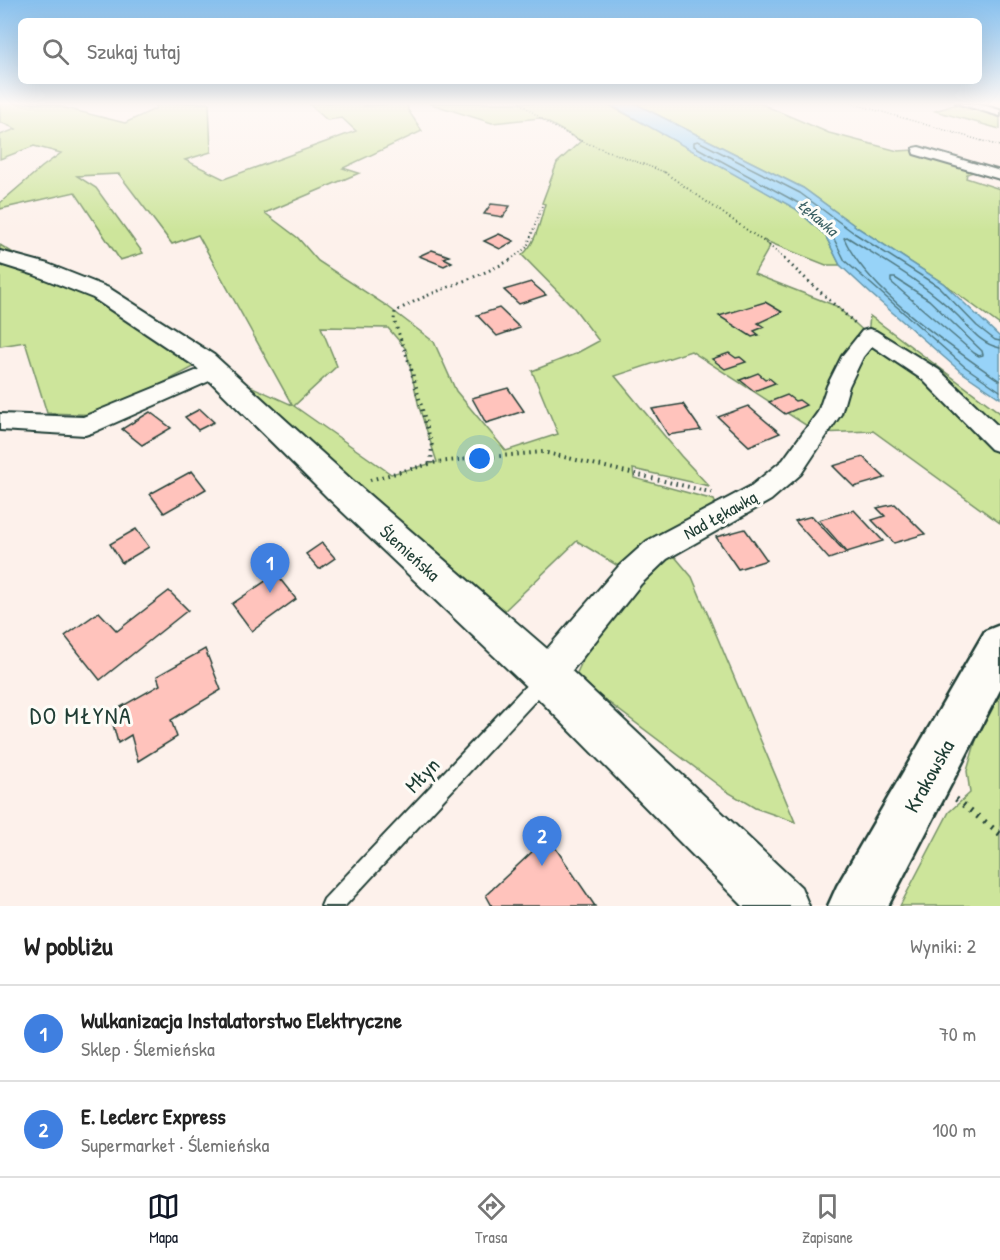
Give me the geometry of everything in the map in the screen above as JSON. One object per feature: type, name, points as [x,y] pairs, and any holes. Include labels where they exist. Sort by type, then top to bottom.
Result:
[{"type":"main road","name":"Krakowska","points":[[857,906],[1000,646]]},
{"type":"street","points":[[919,151],[1000,175]]},
{"type":"street","name":"Ślemieńska","points":[[0,257],[40,269],[101,293],[205,360],[340,489],[546,676],[782,906]]},
{"type":"street","points":[[861,346],[931,375],[1000,443]]},
{"type":"street","name":"Nad Łękawką","points":[[546,676],[630,575],[657,550],[740,506],[761,493],[792,467],[829,414],[838,386],[861,346]]},
{"type":"street","points":[[0,422],[85,426],[215,370]]},
{"type":"lane","name":"Młyn","points":[[331,906],[546,676]]},
{"type":"path","points":[[593,145],[660,169],[686,185],[770,246],[861,346]]},
{"type":"path","points":[[431,463],[432,446],[406,349],[394,320],[394,312],[408,304],[485,274],[516,257],[527,247],[542,206]]},
{"type":"path","points":[[340,489],[431,463],[543,452],[710,490],[740,506]]},
{"type":"path","points":[[929,777],[1000,834]]},
{"type":"green space","points":[[0,145],[211,145],[211,152],[185,160],[224,179],[317,145],[392,145],[343,168],[359,173],[265,213],[298,238],[318,261],[387,306],[434,342],[456,391],[506,451],[558,434],[532,371],[575,354],[599,341],[574,308],[522,255],[531,245],[537,232],[545,204],[542,203],[557,163],[576,145],[684,145],[796,209],[825,235],[840,265],[826,265],[763,240],[770,246],[754,274],[836,306],[868,335],[870,316],[1000,413],[1000,523],[873,431],[818,433],[691,351],[615,376],[709,486],[633,469],[634,478],[714,500],[718,509],[623,569],[577,541],[500,615],[215,370],[292,405],[198,235],[172,244],[119,174],[77,176],[96,188],[143,253],[120,260],[75,192],[0,209],[0,203],[61,153],[34,146],[0,159]],"holes":[[[321,327],[388,328],[406,349],[419,407],[437,462],[391,474],[294,406],[337,366]]]},
{"type":"green space","points":[[718,145],[876,145],[898,151],[914,150],[979,170],[967,174],[966,178],[1000,189],[1000,325],[943,283],[858,228],[803,188]]},
{"type":"green space","points":[[0,245],[40,269],[101,293],[205,361],[103,415],[47,413],[25,342],[0,346]]},
{"type":"green space","points":[[671,552],[692,577],[795,822],[755,808],[726,791],[575,677],[594,636],[651,563]]},
{"type":"green space","points":[[1000,657],[1000,906],[900,906],[949,812],[970,793],[967,771]]},
{"type":"water","name":"Łękawka","points":[[682,145],[718,145],[803,188],[858,228],[943,283],[1000,337],[1000,398],[960,371],[871,294],[840,265],[825,235],[796,209]]},
{"type":"building","points":[[491,204],[510,206],[503,217],[484,214]]},
{"type":"building","points":[[499,234],[514,241],[500,249],[484,241]]},
{"type":"building","points":[[432,250],[449,256],[444,258],[452,262],[444,266],[419,256]]},
{"type":"building","points":[[531,282],[546,295],[519,304],[504,290]]},
{"type":"building","points":[[765,302],[782,312],[758,323],[764,327],[754,331],[759,335],[752,337],[719,316]]},
{"type":"building","points":[[499,308],[520,328],[497,336],[477,315]]},
{"type":"building","points":[[729,353],[746,362],[725,369],[712,359]]},
{"type":"building","points":[[758,373],[775,383],[754,391],[740,380]]},
{"type":"building","points":[[508,388],[524,411],[486,423],[472,398]]},
{"type":"building","points":[[787,395],[806,405],[785,414],[769,402]]},
{"type":"building","points":[[683,404],[701,430],[668,435],[652,409]]},
{"type":"building","points":[[748,406],[780,433],[749,446],[718,417]]},
{"type":"building","points":[[200,409],[214,422],[198,430],[185,417]]},
{"type":"building","points":[[150,412],[171,428],[142,445],[122,429]]},
{"type":"building","points":[[863,457],[885,478],[854,487],[833,466]]},
{"type":"building","points":[[192,471],[206,489],[164,513],[150,494]]},
{"type":"building","points":[[895,504],[925,534],[894,543],[872,520],[885,516],[877,508]]},
{"type":"building","points":[[854,510],[883,541],[847,552],[819,520]]},
{"type":"building","points":[[812,516],[846,553],[829,559],[795,521]]},
{"type":"building","points":[[136,529],[149,547],[122,563],[110,544]]},
{"type":"building","points":[[745,529],[767,560],[738,569],[716,537]]},
{"type":"building","points":[[322,543],[335,558],[319,569],[306,554]]},
{"type":"building","points":[[276,574],[296,599],[252,631],[232,604]]},
{"type":"building","points":[[169,591],[188,610],[100,680],[65,636],[99,612],[117,631]]},
{"type":"building","points":[[205,649],[221,690],[171,720],[177,737],[138,761],[131,735],[118,743],[110,713],[160,685],[157,676]]},
{"type":"building","points":[[548,837],[595,906],[492,906],[486,895]]},
{"type":"place","name":"Wulkanizacja Instalatorstwo Elektryczne","points":[[270,593]]},
{"type":"place","name":"E. Leclerc Express","points":[[542,866]]},
{"type":"district","name":"DO MŁYNA","points":[[81,715]]}]
